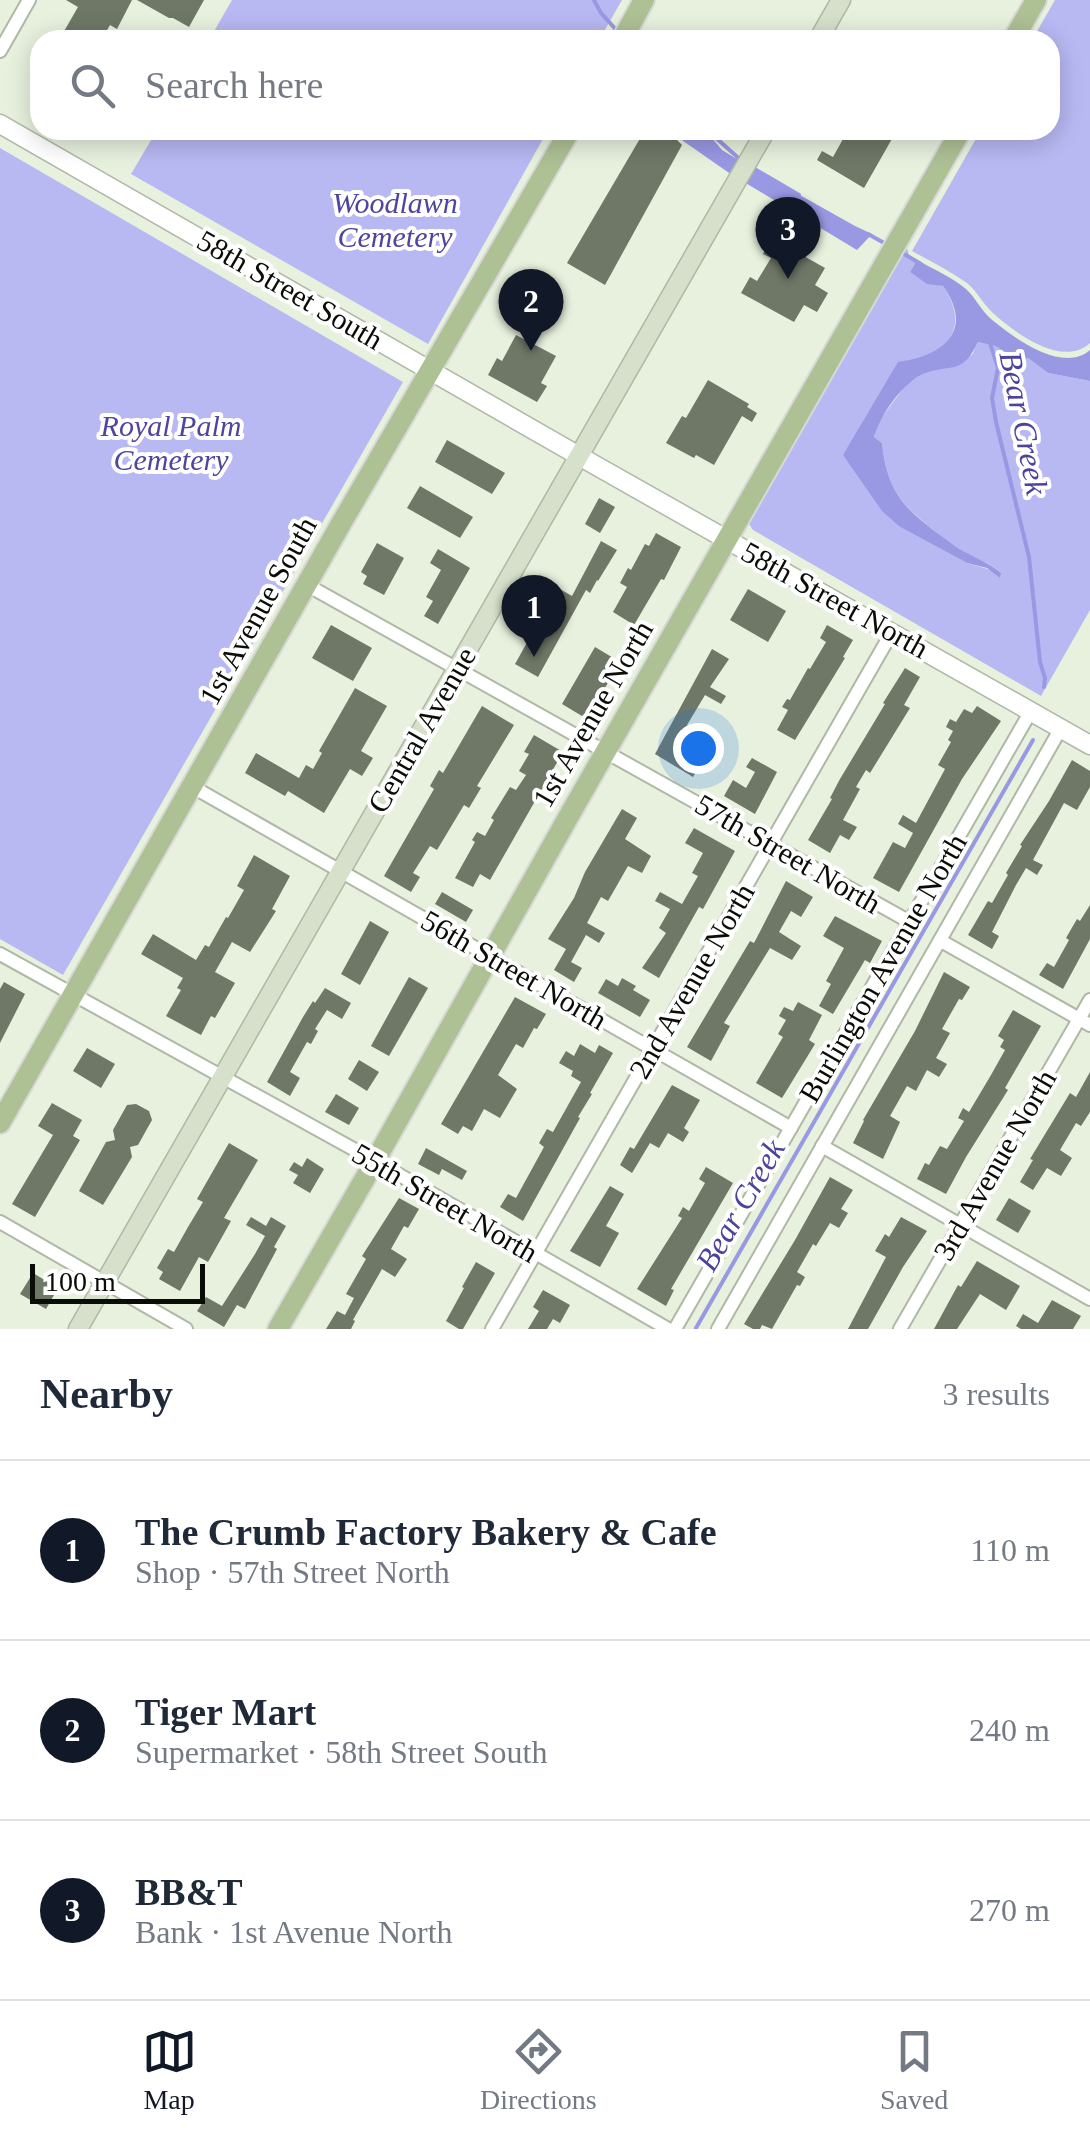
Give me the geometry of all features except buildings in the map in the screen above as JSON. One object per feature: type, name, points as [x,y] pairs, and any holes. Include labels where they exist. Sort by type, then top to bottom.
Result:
[{"type":"main road","points":[[824,30],[841,0]]},
{"type":"main road","points":[[1019,30],[1036,0]]},
{"type":"main road","name":"1st Avenue South","points":[[0,1123],[564,140]]},
{"type":"main road","name":"Central Avenue","points":[[78,1329],[760,140]]},
{"type":"main road","name":"1st Avenue North","points":[[278,1329],[956,140]]},
{"type":"street","points":[[0,52],[29,0]]},
{"type":"street","name":"58th Street South","points":[[0,124],[579,456]]},
{"type":"street","name":"58th Street North","points":[[579,456],[1090,745]]},
{"type":"street","name":"57th Street North","points":[[307,585],[910,922]]},
{"type":"street","name":"2nd Avenue North","points":[[492,1329],[892,632]]},
{"type":"street","name":"Burlington Avenue North","points":[[671,1329],[792,1128],[1031,711]]},
{"type":"street","name":"Burlington Avenue North","points":[[718,1329],[1060,728]]},
{"type":"street","name":"56th Street North","points":[[193,787],[792,1128]]},
{"type":"street","points":[[941,940],[1085,1022]]},
{"type":"street","name":"55th Street North","points":[[0,954],[671,1329]]},
{"type":"street","name":"3rd Avenue North","points":[[900,1329],[1085,1022],[1090,1000]]},
{"type":"street","points":[[822,1146],[1090,1299]]},
{"type":"street","points":[[0,1222],[186,1329]]},
{"type":"green space","points":[[232,0],[622,0],[605,30],[215,30]]},
{"type":"green space","points":[[1055,0],[1090,0],[1090,343],[1067,352],[1040,345],[1014,330],[967,283],[912,251],[975,140],[1060,140],[1060,30],[1038,30]]},
{"type":"green space","name":"Woodlawn Cemetery","points":[[151,140],[542,140],[428,344],[131,174]]},
{"type":"green space","points":[[963,140],[968,140],[907,248],[917,260],[910,272],[927,283],[943,286],[950,298],[953,331],[941,348],[917,360],[843,455],[900,527],[967,563],[1001,573],[956,547],[907,506],[888,473],[882,443],[874,437],[878,423],[906,384],[972,355],[978,342],[1022,360],[1028,358],[1048,373],[1090,381],[1090,610],[1041,696],[753,530],[747,521]]},
{"type":"green space","name":"Royal Palm Cemetery","points":[[0,148],[403,382],[63,975],[0,939]]},
{"type":"shaded area","points":[[682,140],[714,140],[740,161],[732,175]]},
{"type":"shaded area","points":[[752,168],[872,234],[857,250],[744,182]]},
{"type":"shaded area","points":[[917,260],[961,285],[991,319],[1039,351],[1066,358],[1090,350],[1090,381],[1048,373],[1028,358],[1022,361],[995,346],[978,342],[960,365],[931,371],[906,386],[877,429],[874,437],[882,443],[893,486],[907,506],[956,547],[1001,573],[1000,578],[987,568],[967,563],[900,527],[882,511],[843,455],[898,362],[929,354],[949,339],[955,328],[952,302],[943,286],[927,284],[910,272]]},
{"type":"waterway","name":"Bear Creek","points":[[594,0],[616,30]]},
{"type":"waterway","name":"Bear Creek","points":[[718,140],[743,162]]},
{"type":"waterway","name":"Bear Creek","points":[[751,167],[799,195]]},
{"type":"waterway","name":"Bear Creek","points":[[868,234],[886,244]]},
{"type":"waterway","name":"Bear Creek","points":[[899,251],[921,264]]},
{"type":"waterway","name":"Bear Creek","points":[[989,340],[998,368],[992,398],[1029,557],[1044,687]]},
{"type":"waterway","name":"Bear Creek","points":[[696,1328],[1033,740]]},
{"type":"place","name":"BB&T","points":[[788,279]]},
{"type":"place","name":"Tiger Mart","points":[[531,351]]},
{"type":"place","name":"The Crumb Factory Bakery & Cafe","points":[[534,657]]}]
